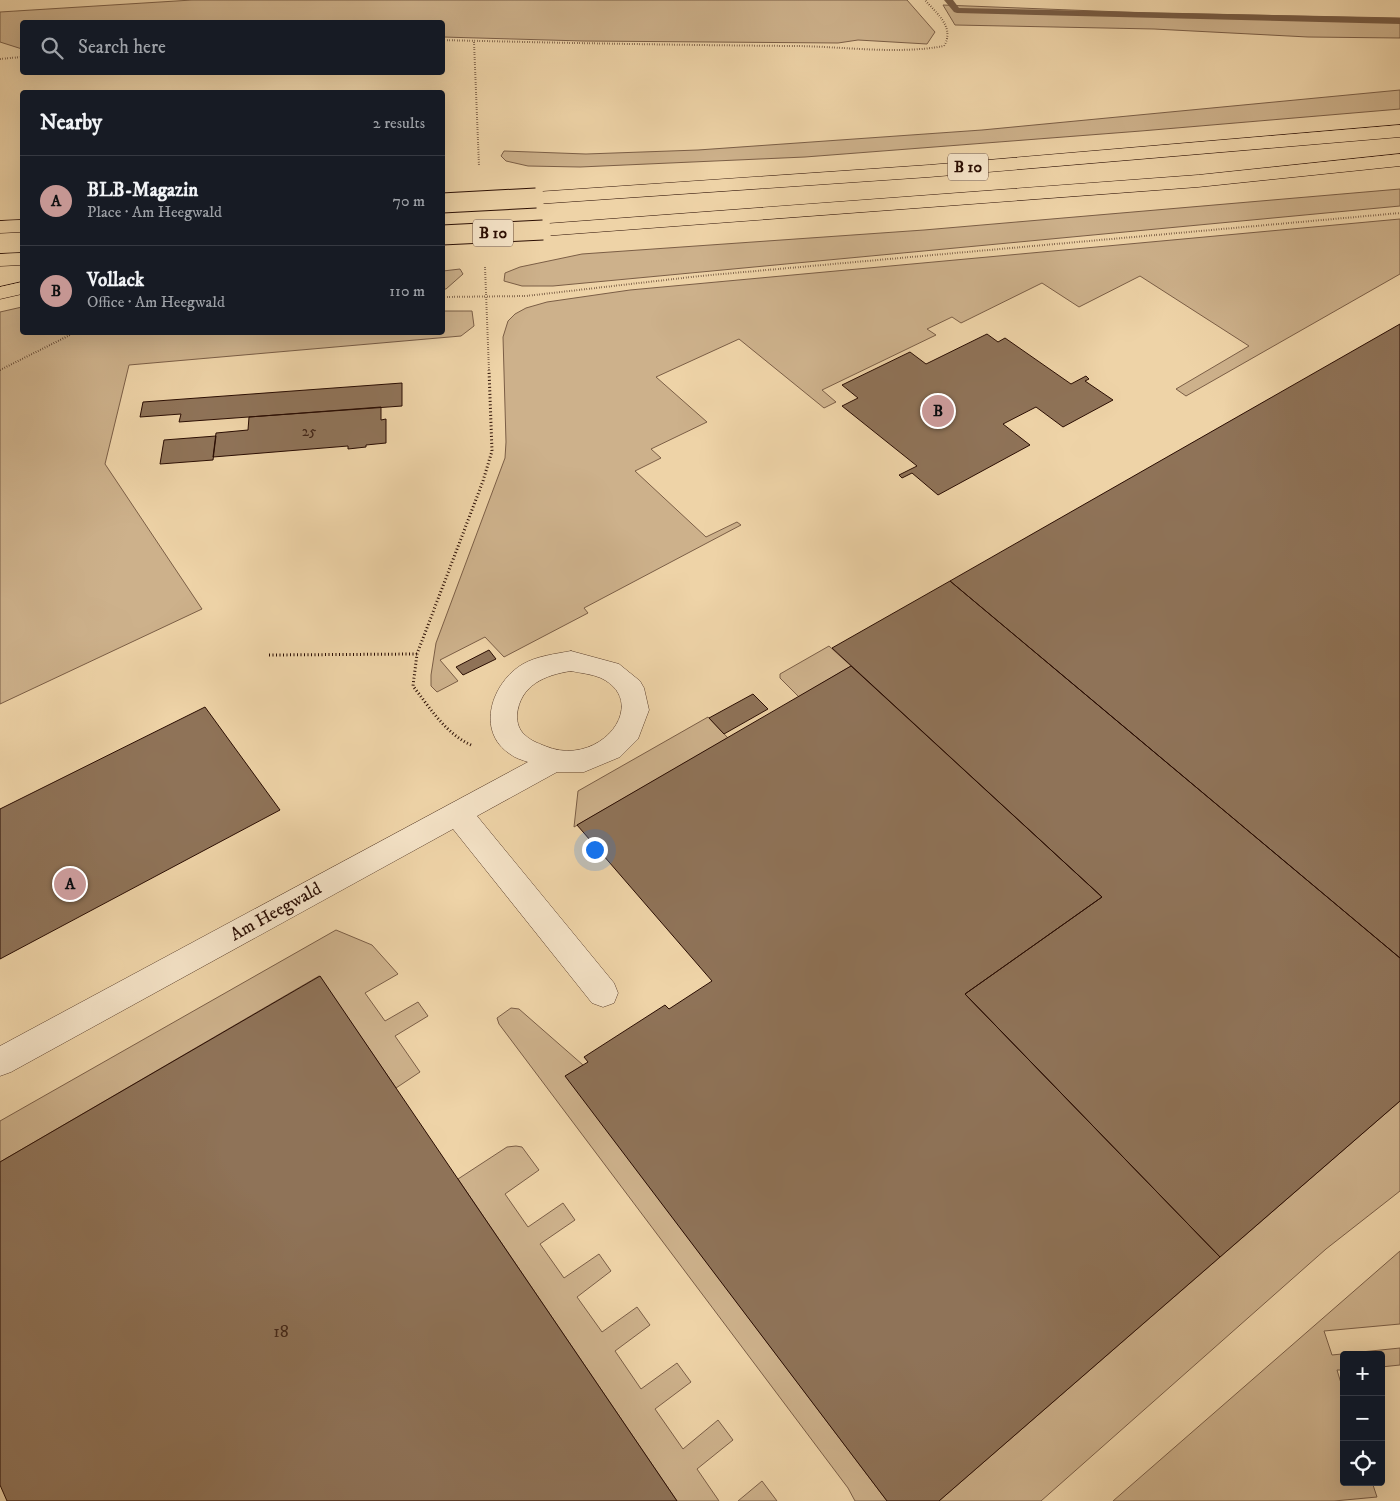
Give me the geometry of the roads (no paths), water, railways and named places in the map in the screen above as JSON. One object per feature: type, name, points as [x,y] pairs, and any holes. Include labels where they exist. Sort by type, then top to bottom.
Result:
[{"type":"highway","name":"B 10","points":[[445,203],[939,170],[1400,131]]},
{"type":"highway","name":"B 10","points":[[445,236],[1198,181],[1400,160]]},
{"type":"highway","points":[[0,227],[20,226]]},
{"type":"highway","points":[[0,260],[20,259]]},
{"type":"highway","points":[[0,293],[20,288]]},
{"type":"street","name":"Am Heegwald","points":[[0,1062],[552,762],[573,762],[593,758],[612,750],[625,738],[634,723],[636,708],[633,692],[623,679],[609,669],[591,663],[572,661],[550,664],[532,672],[516,684],[506,698],[503,714],[506,731],[517,745],[533,756],[552,762]]},
{"type":"street","points":[[457,814],[603,993]]},
{"type":"waterway","points":[[948,0],[957,10],[1400,21]]},
{"type":"place","name":"Vollack","points":[[938,411]]},
{"type":"place","name":"BLB-Magazin","points":[[70,884]]}]
